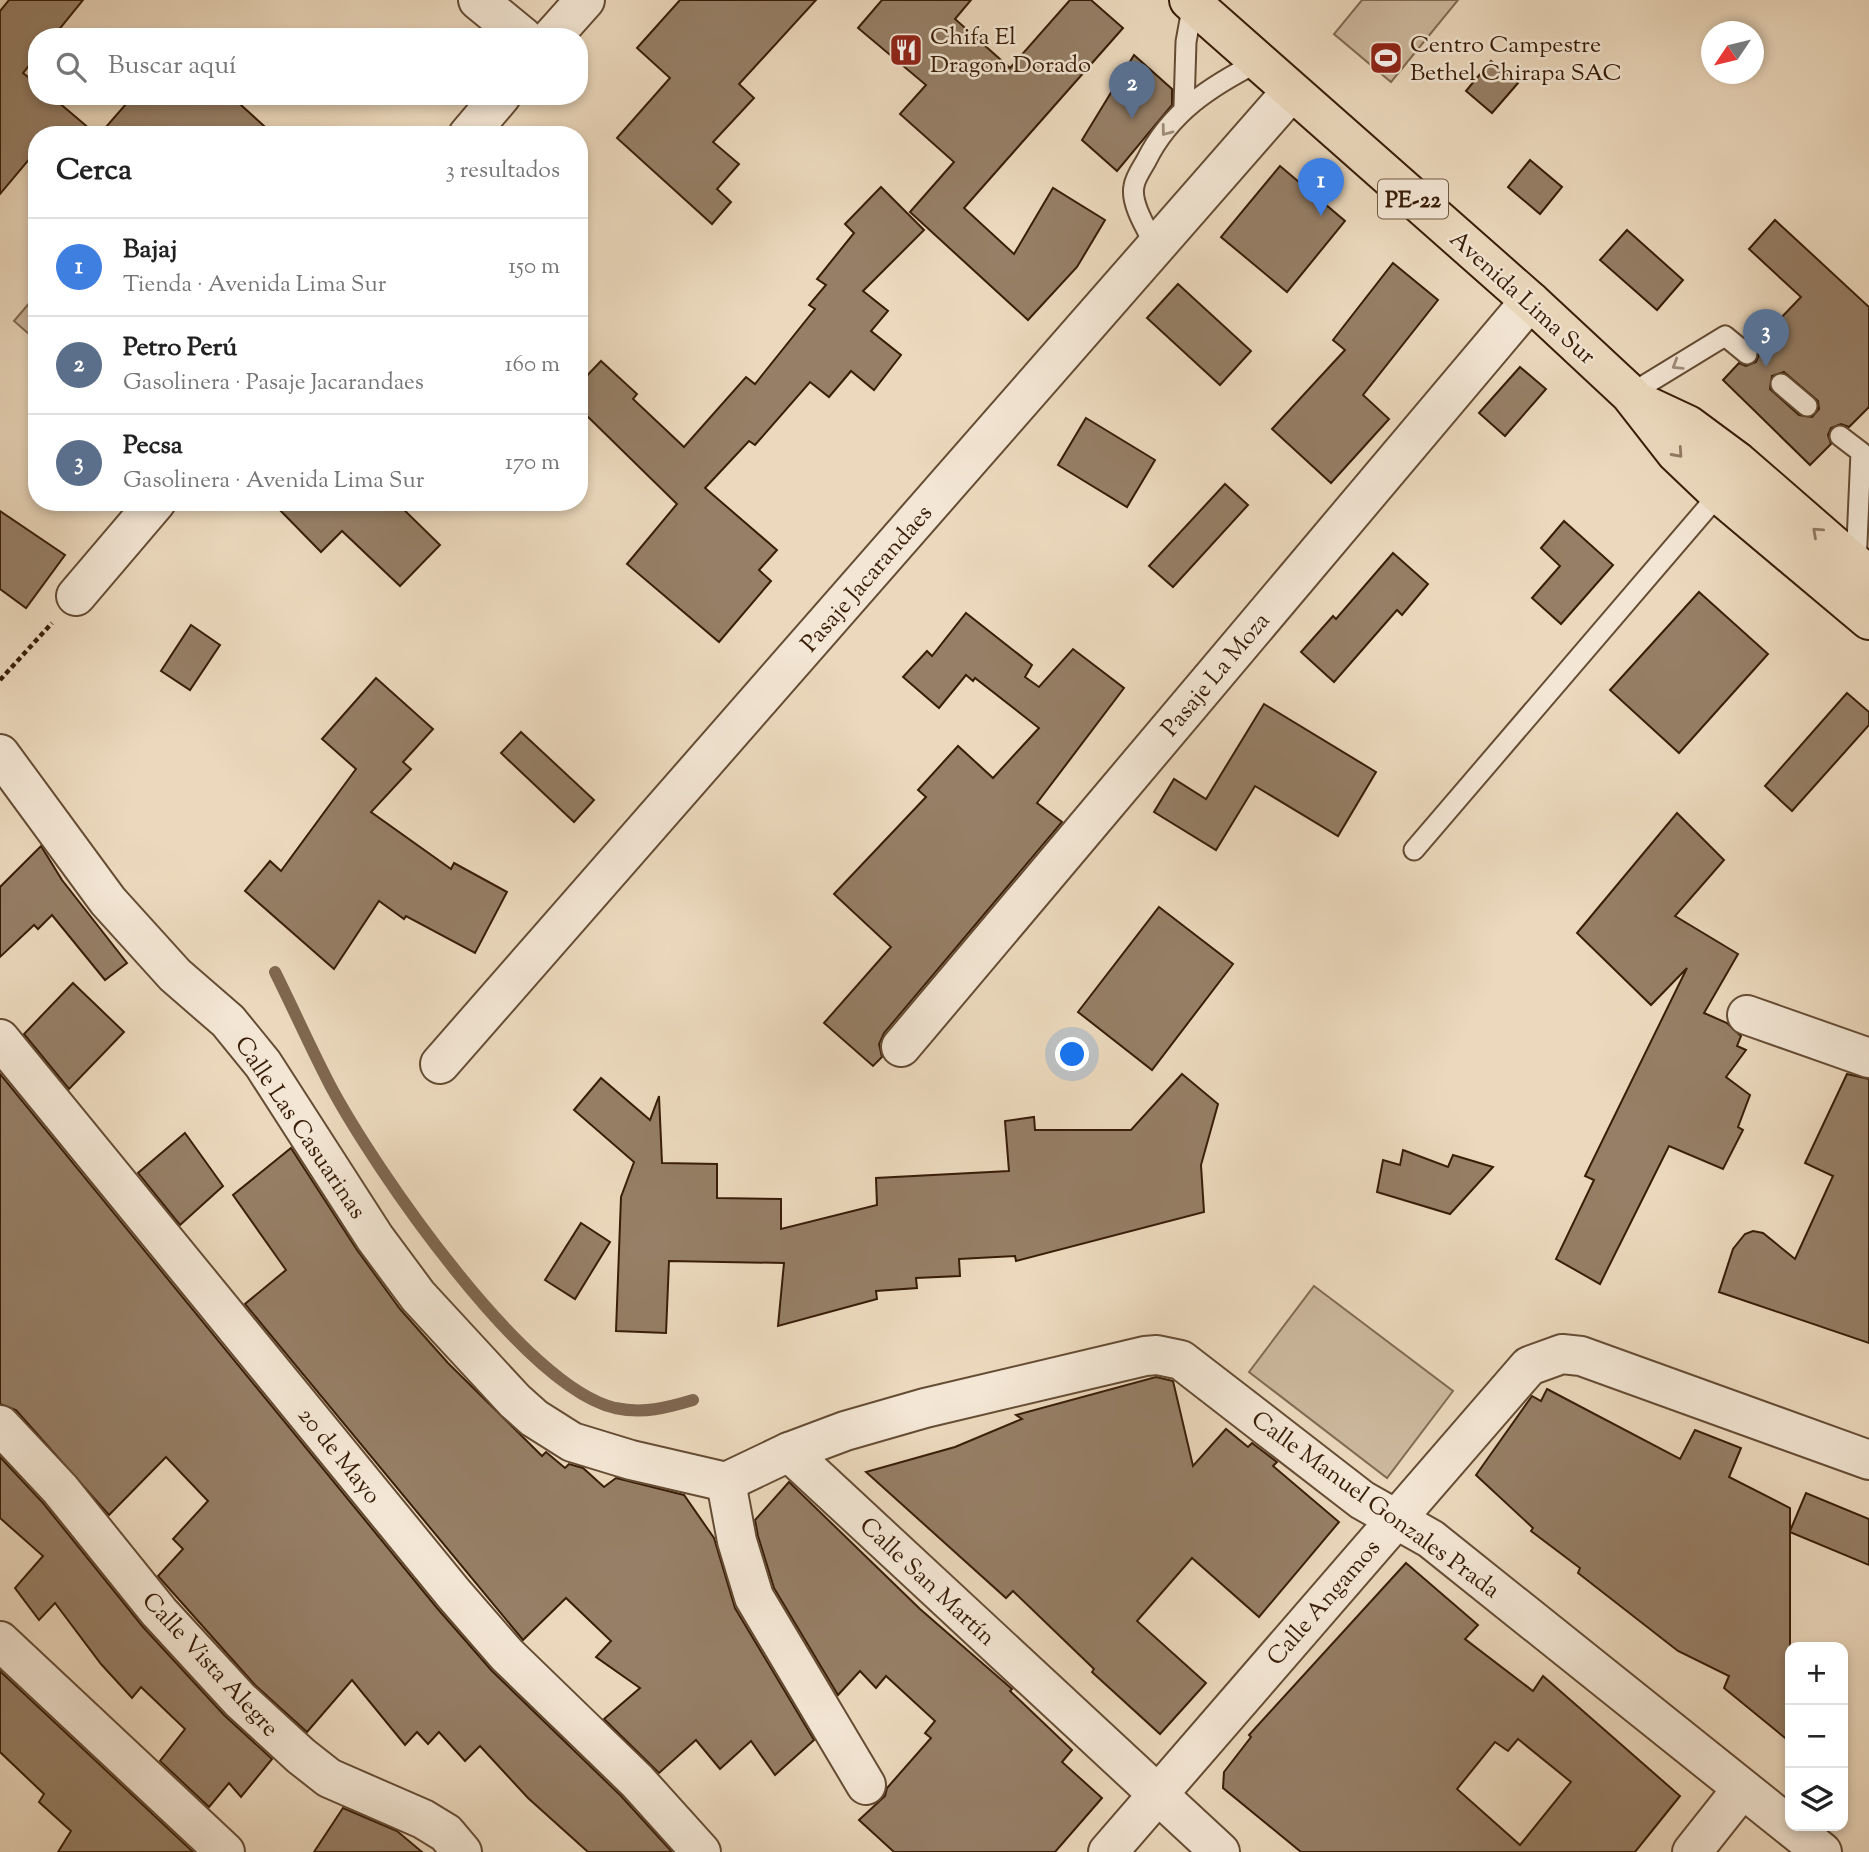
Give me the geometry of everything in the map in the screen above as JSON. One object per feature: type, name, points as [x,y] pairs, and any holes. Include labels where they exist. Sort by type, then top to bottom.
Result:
[{"type":"highway","name":"Avenida Lima Sur","points":[[1191,2],[1530,301],[1632,397],[1676,453],[1718,494],[1869,620]]},
{"type":"highway","name":"Avenida Lima Sur","points":[[1632,397],[1688,425],[1728,454],[1863,571]]},
{"type":"street","points":[[478,0],[512,28]]},
{"type":"street","points":[[560,28],[585,0]]},
{"type":"street","name":"Pasaje Jacarandaes","points":[[440,1064],[1291,92]]},
{"type":"street","points":[[476,126],[493,105]]},
{"type":"street","name":"Pasaje La Moza","points":[[901,1047],[1530,301]]},
{"type":"street","points":[[76,596],[148,511]]},
{"type":"street","name":"Calle Las Casuarinas","points":[[0,754],[108,901],[175,975],[228,1021],[263,1064],[361,1217],[418,1296],[534,1418],[563,1437],[591,1449],[726,1482]]},
{"type":"street","points":[[1747,1016],[1869,1058]]},
{"type":"street","name":"20 de Mayo","points":[[0,1039],[454,1594],[507,1655],[637,1781],[701,1852]]},
{"type":"street","name":"Calle Angamos","points":[[1108,1852],[1516,1377],[1544,1358],[1562,1354],[1581,1356],[1869,1460]]},
{"type":"street","name":"Calle Manuel Gonzales Prada","points":[[789,1452],[845,1431],[925,1408],[1145,1356],[1170,1356],[1191,1366],[1362,1500],[1431,1539],[1822,1852]]},
{"type":"street","name":"Calle Vista Alegre","points":[[0,1426],[60,1489],[159,1612],[274,1732],[329,1778],[423,1819],[446,1833],[462,1852]]},
{"type":"street","points":[[789,1452],[726,1482],[737,1541],[754,1597],[775,1638],[866,1785]]},
{"type":"street","name":"Calle San Martín","points":[[789,1452],[1220,1852]]},
{"type":"street","points":[[0,1642],[225,1852]]},
{"type":"street","points":[[1692,1852],[1742,1789]]},
{"type":"lane","points":[[1184,107],[1186,42],[1191,2]]},
{"type":"lane","points":[[1156,247],[1140,212],[1133,187],[1151,150],[1184,107],[1212,85],[1258,62]]},
{"type":"lane","points":[[1632,397],[1725,336],[1747,354]]},
{"type":"lane","points":[[1781,384],[1807,406]]},
{"type":"lane","points":[[1840,436],[1861,452],[1863,571]]},
{"type":"lane","points":[[1414,850],[1718,494]]},
{"type":"path","points":[[0,680],[27,650]]},
{"type":"shaded area","name":"Centro Campestre Bethel Chirapa SAC","points":[[1362,0],[1458,0],[1391,82],[1334,34]]},
{"type":"shaded area","points":[[28,305],[28,333],[14,321]]},
{"type":"shaded area","points":[[1314,1286],[1453,1391],[1387,1478],[1249,1372]]},
{"type":"building","points":[[9,0],[83,0],[60,28],[28,28],[28,67],[23,73],[28,77],[28,105],[62,105],[86,126],[28,126],[28,161],[0,194],[0,11]]},
{"type":"building","points":[[680,0],[816,0],[739,84],[754,98],[713,142],[739,164],[717,189],[731,202],[712,224],[617,138],[670,78],[637,48]]},
{"type":"building","points":[[882,0],[971,0],[955,19],[1010,68],[1070,0],[1091,0],[1123,28],[964,208],[1014,254],[1053,188],[1105,220],[1077,267],[1028,320],[910,212],[954,162],[900,114],[926,85],[858,28]]},
{"type":"building","points":[[1134,55],[1172,89],[1172,105],[1117,171],[1082,140]]},
{"type":"building","points":[[1491,61],[1518,83],[1492,113],[1466,91]]},
{"type":"building","points":[[125,105],[241,105],[264,126],[107,126]]},
{"type":"building","points":[[1530,160],[1562,187],[1540,214],[1508,187]]},
{"type":"building","points":[[1280,166],[1345,221],[1287,292],[1221,237]]},
{"type":"building","points":[[881,187],[924,230],[863,291],[888,311],[871,331],[901,355],[874,390],[851,371],[829,397],[810,382],[755,445],[749,441],[705,488],[777,550],[759,570],[771,581],[719,642],[627,564],[677,504],[588,417],[588,375],[601,361],[637,394],[633,399],[684,447],[746,377],[755,384],[815,309],[809,305],[826,285],[817,279],[854,233],[845,224]]},
{"type":"building","points":[[1775,220],[1869,307],[1869,407],[1849,427],[1841,424],[1831,428],[1828,435],[1831,444],[1810,465],[1723,380],[1739,363],[1746,366],[1756,362],[1759,355],[1755,345],[1801,297],[1749,249]],"holes":[[[1784,372],[1818,401],[1819,409],[1812,417],[1799,415],[1770,389],[1772,376]]]},
{"type":"building","points":[[1627,230],[1683,280],[1657,310],[1600,260]]},
{"type":"building","points":[[1393,263],[1438,300],[1363,395],[1389,419],[1331,483],[1272,429],[1345,350],[1333,340]]},
{"type":"building","points":[[1178,284],[1251,351],[1220,385],[1147,318]]},
{"type":"building","points":[[1520,367],[1546,389],[1505,436],[1479,413]]},
{"type":"building","points":[[1086,418],[1155,460],[1127,507],[1058,465]]},
{"type":"building","points":[[1225,484],[1248,505],[1173,587],[1149,566]]},
{"type":"building","points":[[0,511],[65,555],[26,608],[0,589]]},
{"type":"building","points":[[281,511],[405,511],[440,545],[400,586],[342,531],[321,552]]},
{"type":"building","points":[[1564,521],[1613,565],[1561,624],[1532,598],[1560,566],[1541,548]]},
{"type":"building","points":[[1393,553],[1428,584],[1402,615],[1397,610],[1334,682],[1301,652],[1333,616],[1336,619]]},
{"type":"building","points":[[1699,592],[1768,654],[1679,753],[1610,690]]},
{"type":"building","points":[[966,613],[1032,665],[1025,677],[1039,687],[1073,649],[1124,688],[1037,803],[1062,822],[884,1033],[879,1044],[882,1057],[873,1066],[824,1023],[891,947],[834,894],[926,797],[918,790],[958,746],[993,778],[1039,728],[975,678],[973,681],[966,675],[939,708],[903,677],[927,651],[932,656]]},
{"type":"building","points":[[191,625],[220,645],[190,690],[161,671]]},
{"type":"building","points":[[376,678],[433,729],[403,762],[411,769],[371,812],[451,869],[454,863],[507,892],[475,953],[406,916],[404,919],[379,901],[334,969],[245,891],[270,861],[281,871],[356,769],[322,739]]},
{"type":"building","points":[[1847,693],[1869,712],[1869,725],[1792,811],[1765,786]]},
{"type":"building","points":[[1264,704],[1376,772],[1338,836],[1255,786],[1216,850],[1154,812],[1174,779],[1206,799]]},
{"type":"building","points":[[521,732],[594,800],[574,822],[501,753]]},
{"type":"building","points":[[1677,813],[1724,860],[1675,916],[1738,954],[1704,1013],[1727,1023],[1741,1036],[1737,1046],[1746,1050],[1726,1077],[1750,1095],[1738,1127],[1743,1130],[1723,1169],[1669,1146],[1600,1284],[1556,1259],[1594,1180],[1585,1176],[1687,968],[1651,1005],[1577,933]]},
{"type":"building","points":[[41,846],[62,880],[127,963],[105,980],[52,915],[38,929],[34,925],[0,957],[0,887]]},
{"type":"building","points":[[1159,907],[1233,964],[1152,1070],[1078,1012]]},
{"type":"building","points":[[73,983],[124,1032],[69,1089],[24,1034]]},
{"type":"building","points":[[0,1074],[437,1608],[492,1671],[621,1796],[672,1852],[588,1852],[528,1798],[480,1746],[465,1761],[439,1732],[428,1744],[417,1732],[405,1745],[352,1680],[307,1732],[255,1685],[158,1576],[183,1549],[173,1539],[208,1501],[166,1457],[109,1515],[16,1410],[0,1404]]},
{"type":"building","points":[[1182,1074],[1218,1104],[1201,1165],[1204,1212],[1016,1261],[1015,1256],[959,1259],[960,1276],[916,1278],[917,1288],[876,1291],[877,1299],[778,1326],[784,1263],[669,1261],[666,1333],[616,1331],[621,1197],[634,1162],[574,1110],[601,1078],[650,1120],[659,1096],[662,1163],[717,1164],[717,1198],[781,1199],[781,1229],[877,1205],[876,1178],[1009,1171],[1005,1121],[1034,1117],[1035,1130],[1131,1130]]},
{"type":"building","points":[[1847,1074],[1869,1079],[1869,1343],[1719,1292],[1733,1249],[1745,1234],[1753,1231],[1763,1233],[1795,1259],[1833,1176],[1805,1163]]},
{"type":"building","points":[[185,1133],[223,1186],[180,1225],[138,1173]]},
{"type":"building","points":[[291,1148],[357,1250],[400,1309],[448,1363],[542,1456],[546,1452],[565,1468],[569,1464],[583,1468],[604,1487],[616,1478],[684,1495],[714,1538],[735,1608],[814,1740],[775,1775],[751,1741],[720,1769],[696,1740],[659,1773],[604,1719],[640,1688],[596,1657],[611,1641],[566,1598],[523,1640],[245,1304],[286,1270],[233,1195]]},
{"type":"building","points":[[1403,1150],[1448,1167],[1453,1155],[1493,1167],[1450,1214],[1377,1192],[1383,1160],[1400,1165]]},
{"type":"building","points":[[581,1223],[610,1242],[575,1299],[545,1280]]},
{"type":"building","points":[[1156,1377],[1173,1381],[1193,1466],[1226,1429],[1248,1447],[1252,1443],[1277,1462],[1273,1466],[1339,1522],[1259,1617],[1192,1558],[1137,1621],[1206,1683],[1160,1734],[1092,1672],[1094,1669],[1013,1591],[1006,1598],[866,1472],[955,1447],[1022,1419],[1016,1415]]},
{"type":"building","points":[[1547,1389],[1680,1459],[1695,1430],[1741,1448],[1729,1477],[1790,1508],[1790,1531],[1806,1493],[1869,1519],[1869,1565],[1790,1532],[1790,1642],[1785,1642],[1785,1738],[1724,1688],[1729,1676],[1678,1651],[1578,1573],[1580,1568],[1531,1531],[1533,1528],[1476,1475],[1532,1396],[1541,1401]]},
{"type":"building","points":[[0,1457],[43,1503],[143,1627],[224,1715],[272,1759],[241,1797],[229,1783],[209,1807],[160,1761],[185,1729],[141,1687],[132,1698],[101,1664],[55,1603],[39,1620],[15,1588],[43,1556],[0,1518]]},
{"type":"building","points":[[789,1482],[920,1609],[1012,1689],[1010,1691],[1072,1750],[1062,1762],[1102,1798],[1055,1852],[894,1852],[859,1820],[885,1796],[887,1788],[931,1738],[925,1733],[935,1721],[886,1676],[876,1688],[860,1671],[838,1695],[774,1588],[758,1536],[755,1520]]},
{"type":"building","points":[[1406,1563],[1478,1625],[1465,1639],[1533,1691],[1543,1676],[1680,1796],[1635,1852],[1301,1852],[1223,1788],[1224,1772],[1251,1737],[1249,1735]],"holes":[[[1518,1739],[1571,1782],[1520,1845],[1457,1789],[1495,1742],[1508,1751]]]},
{"type":"building","points":[[0,1671],[193,1852],[58,1852],[71,1831],[39,1802],[44,1794],[0,1752]]},
{"type":"building","points":[[343,1808],[397,1831],[422,1852],[314,1852]]},
{"type":"waterway","points":[[275,972],[331,1087],[381,1169],[455,1270],[538,1361],[578,1392],[615,1408],[655,1409],[693,1400]]},
{"type":"place","name":"Chifa El Dragon Dorado","points":[[906,50]]},
{"type":"place","name":"Centro Campestre Bethel Chirapa SAC","points":[[1386,58]]},
{"type":"place","name":"Petro Perú","points":[[1132,119]]},
{"type":"place","name":"Bajaj","points":[[1321,216]]},
{"type":"place","name":"Pecsa","points":[[1766,367]]}]
